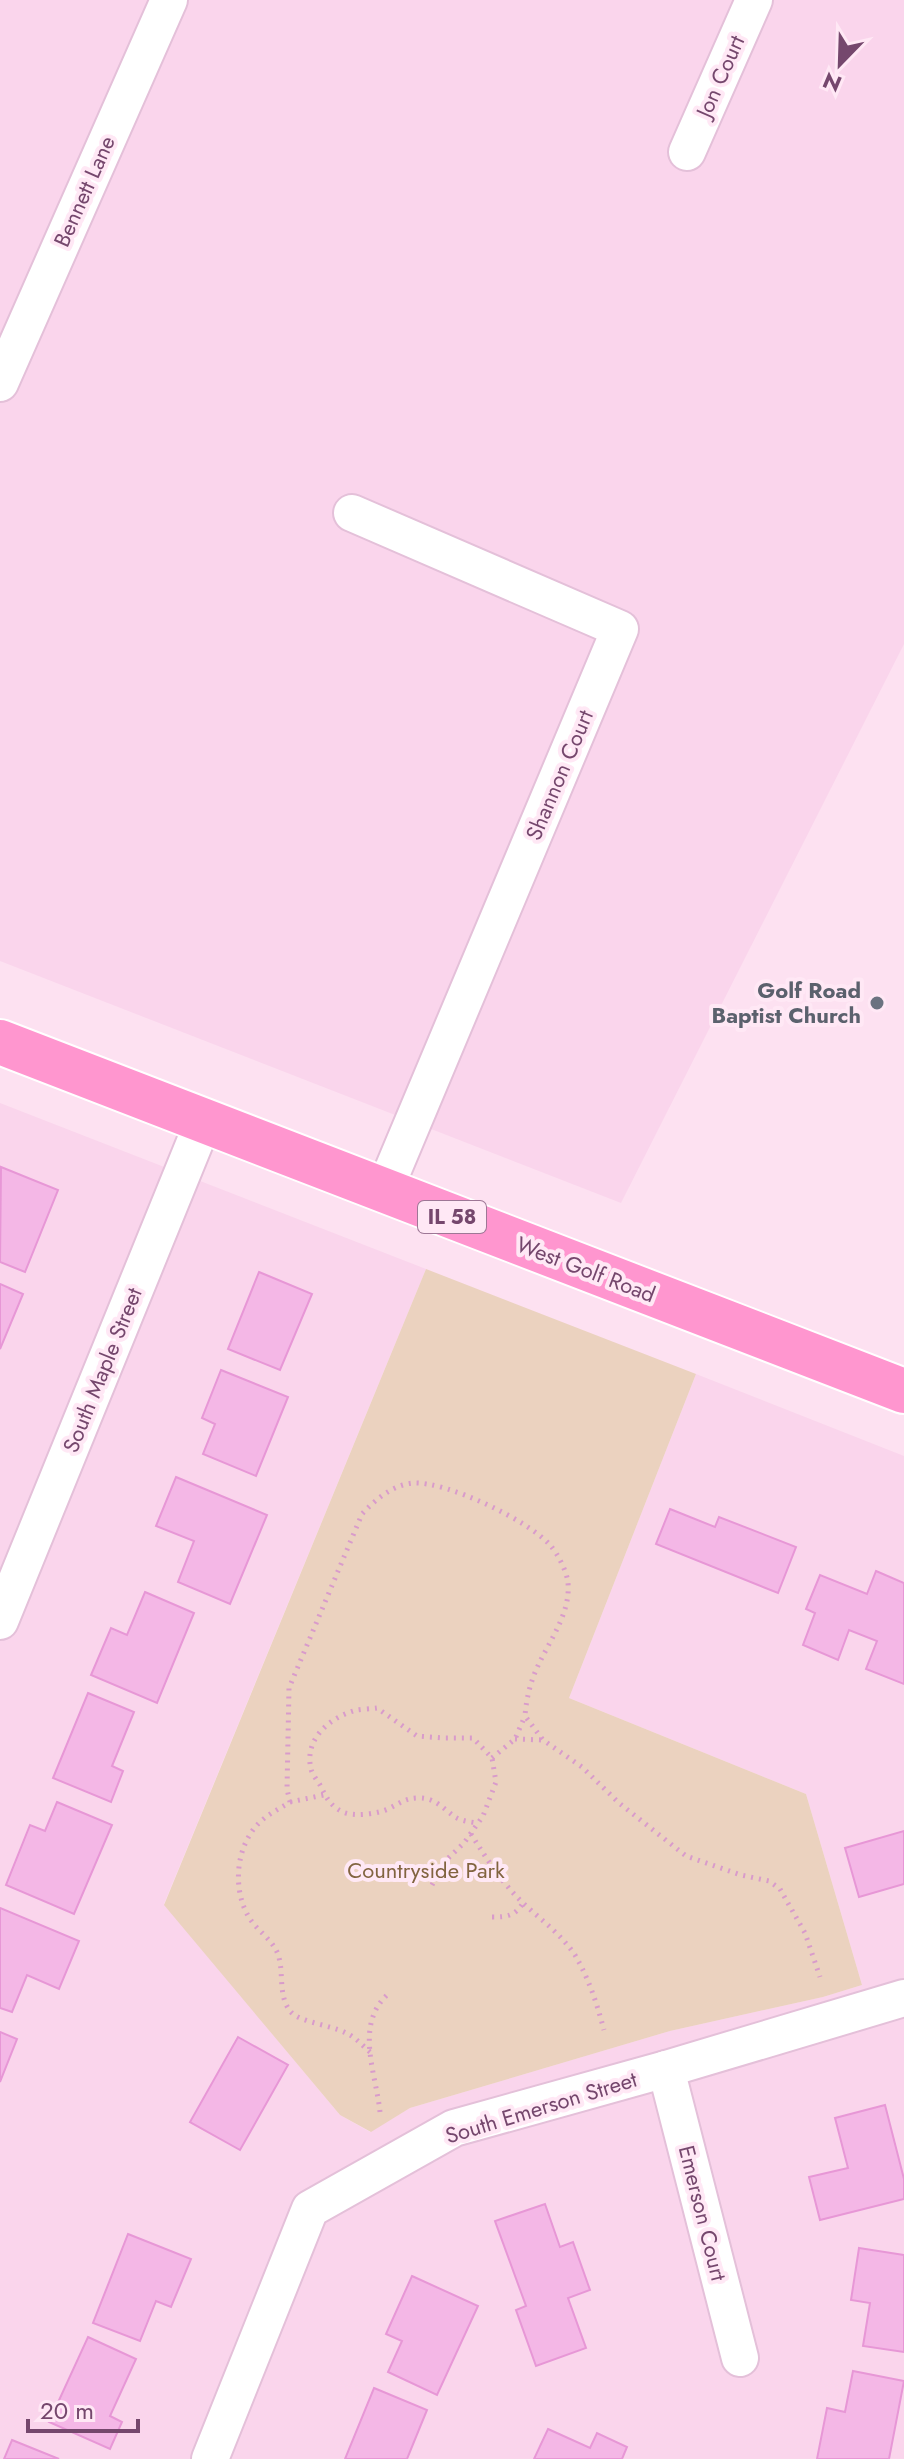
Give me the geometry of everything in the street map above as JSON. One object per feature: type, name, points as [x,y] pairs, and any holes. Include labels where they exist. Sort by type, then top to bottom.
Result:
[{"type":"main road","name":"West Golf Road","points":[[0,1042],[904,1391]]},
{"type":"street","name":"Bennett Lane","points":[[0,383],[169,0]]},
{"type":"street","name":"Jon Court","points":[[687,152],[754,0]]},
{"type":"street","name":"Shannon Court","points":[[352,513],[620,629],[384,1191]]},
{"type":"street","name":"South Maple Street","points":[[0,1621],[204,1120]]},
{"type":"street","name":"South Emerson Street","points":[[210,2459],[310,2209],[454,2128],[904,1998]]},
{"type":"street","name":"Emerson Court","points":[[666,2069],[740,2358]]},
{"type":"path","points":[[290,1802],[287,1775],[289,1688],[362,1514],[378,1496],[410,1483],[434,1484],[456,1491],[530,1527],[551,1546],[568,1583],[567,1598],[550,1646],[535,1672],[525,1716],[515,1739],[492,1758]]},
{"type":"path","points":[[432,1885],[444,1862],[471,1834],[483,1816],[496,1782],[492,1758],[473,1738],[417,1736],[377,1708],[354,1711],[328,1724],[315,1738],[311,1749],[311,1770],[332,1806],[352,1815],[385,1811],[399,1801],[421,1797],[446,1807],[457,1818],[478,1823]]},
{"type":"path","points":[[525,1716],[543,1740],[582,1767],[619,1803],[686,1856],[729,1872],[769,1881],[780,1889],[805,1933],[820,1977]]},
{"type":"path","points":[[515,1739],[543,1740]]},
{"type":"path","points":[[324,1795],[290,1802],[257,1824],[238,1868],[237,1885],[250,1919],[274,1945],[281,1962],[280,1977],[290,2011],[302,2020],[326,2024],[350,2034],[370,2052]]},
{"type":"path","points":[[471,1834],[486,1859],[523,1903],[554,1928],[575,1956],[593,1991],[604,2030]]},
{"type":"path","points":[[492,1917],[517,1913],[523,1903]]},
{"type":"path","points":[[380,2112],[370,2052],[371,2017],[377,2004],[388,1994]]},
{"type":"shaded area","points":[[0,0],[904,0],[904,644],[621,1203],[0,961]]},
{"type":"shaded area","points":[[0,1103],[426,1269],[164,1904],[340,2115],[370,2132],[410,2108],[670,2031],[823,1997],[862,1985],[806,1794],[569,1698],[696,1374],[904,1456],[904,2459],[0,2459]]},
{"type":"green space","name":"Countryside Park","points":[[426,1269],[696,1374],[569,1698],[806,1794],[862,1985],[823,1997],[670,2031],[410,2108],[371,2132],[340,2115],[164,1905]]},
{"type":"building","points":[[1,1167],[58,1190],[25,1272],[0,1262]]},
{"type":"building","points":[[259,1272],[312,1294],[280,1370],[228,1349]]},
{"type":"building","points":[[0,1284],[23,1294],[0,1349]]},
{"type":"building","points":[[221,1370],[288,1397],[256,1476],[203,1454],[215,1424],[202,1418]]},
{"type":"building","points":[[176,1477],[267,1515],[230,1604],[178,1582],[194,1541],[156,1526]]},
{"type":"building","points":[[670,1509],[715,1527],[719,1517],[796,1547],[778,1593],[656,1544]]},
{"type":"building","points":[[876,1571],[904,1583],[904,1684],[866,1669],[877,1641],[849,1630],[838,1660],[803,1645],[815,1613],[806,1609],[820,1575],[867,1594]]},
{"type":"building","points":[[145,1592],[194,1613],[157,1703],[91,1675],[111,1628],[127,1635]]},
{"type":"building","points":[[88,1693],[134,1712],[112,1766],[123,1771],[111,1802],[53,1778]]},
{"type":"building","points":[[57,1802],[112,1825],[74,1914],[6,1885],[30,1825],[45,1831]]},
{"type":"building","points":[[904,1831],[904,1884],[859,1897],[845,1848]]},
{"type":"building","points":[[0,1908],[79,1941],[59,1989],[27,1975],[12,2012],[0,2008]]},
{"type":"building","points":[[0,2032],[17,2039],[0,2082]]},
{"type":"building","points":[[238,2037],[288,2065],[240,2150],[190,2122]]},
{"type":"building","points":[[885,2105],[904,2179],[904,2199],[820,2220],[809,2177],[848,2168],[835,2118]]},
{"type":"building","points":[[545,2204],[560,2247],[573,2242],[590,2290],[568,2298],[586,2348],[536,2366],[516,2310],[526,2306],[495,2221]]},
{"type":"building","points":[[128,2234],[191,2259],[171,2307],[156,2301],[140,2341],[93,2323]]},
{"type":"building","points":[[859,2248],[904,2255],[904,2352],[863,2346],[870,2303],[851,2300]]},
{"type":"building","points":[[412,2276],[478,2306],[437,2395],[388,2372],[402,2341],[386,2334]]},
{"type":"building","points":[[88,2337],[136,2359],[110,2416],[122,2422],[110,2449],[49,2422]]},
{"type":"building","points":[[853,2371],[904,2381],[889,2459],[817,2459],[827,2408],[845,2412]]},
{"type":"building","points":[[374,2388],[427,2410],[407,2459],[345,2459]]},
{"type":"building","points":[[548,2429],[590,2448],[597,2433],[627,2447],[622,2459],[534,2459]]},
{"type":"building","points":[[12,2440],[59,2459],[4,2459]]},
{"type":"place","name":"Golf Road Baptist Church","points":[[877,1003]]}]
